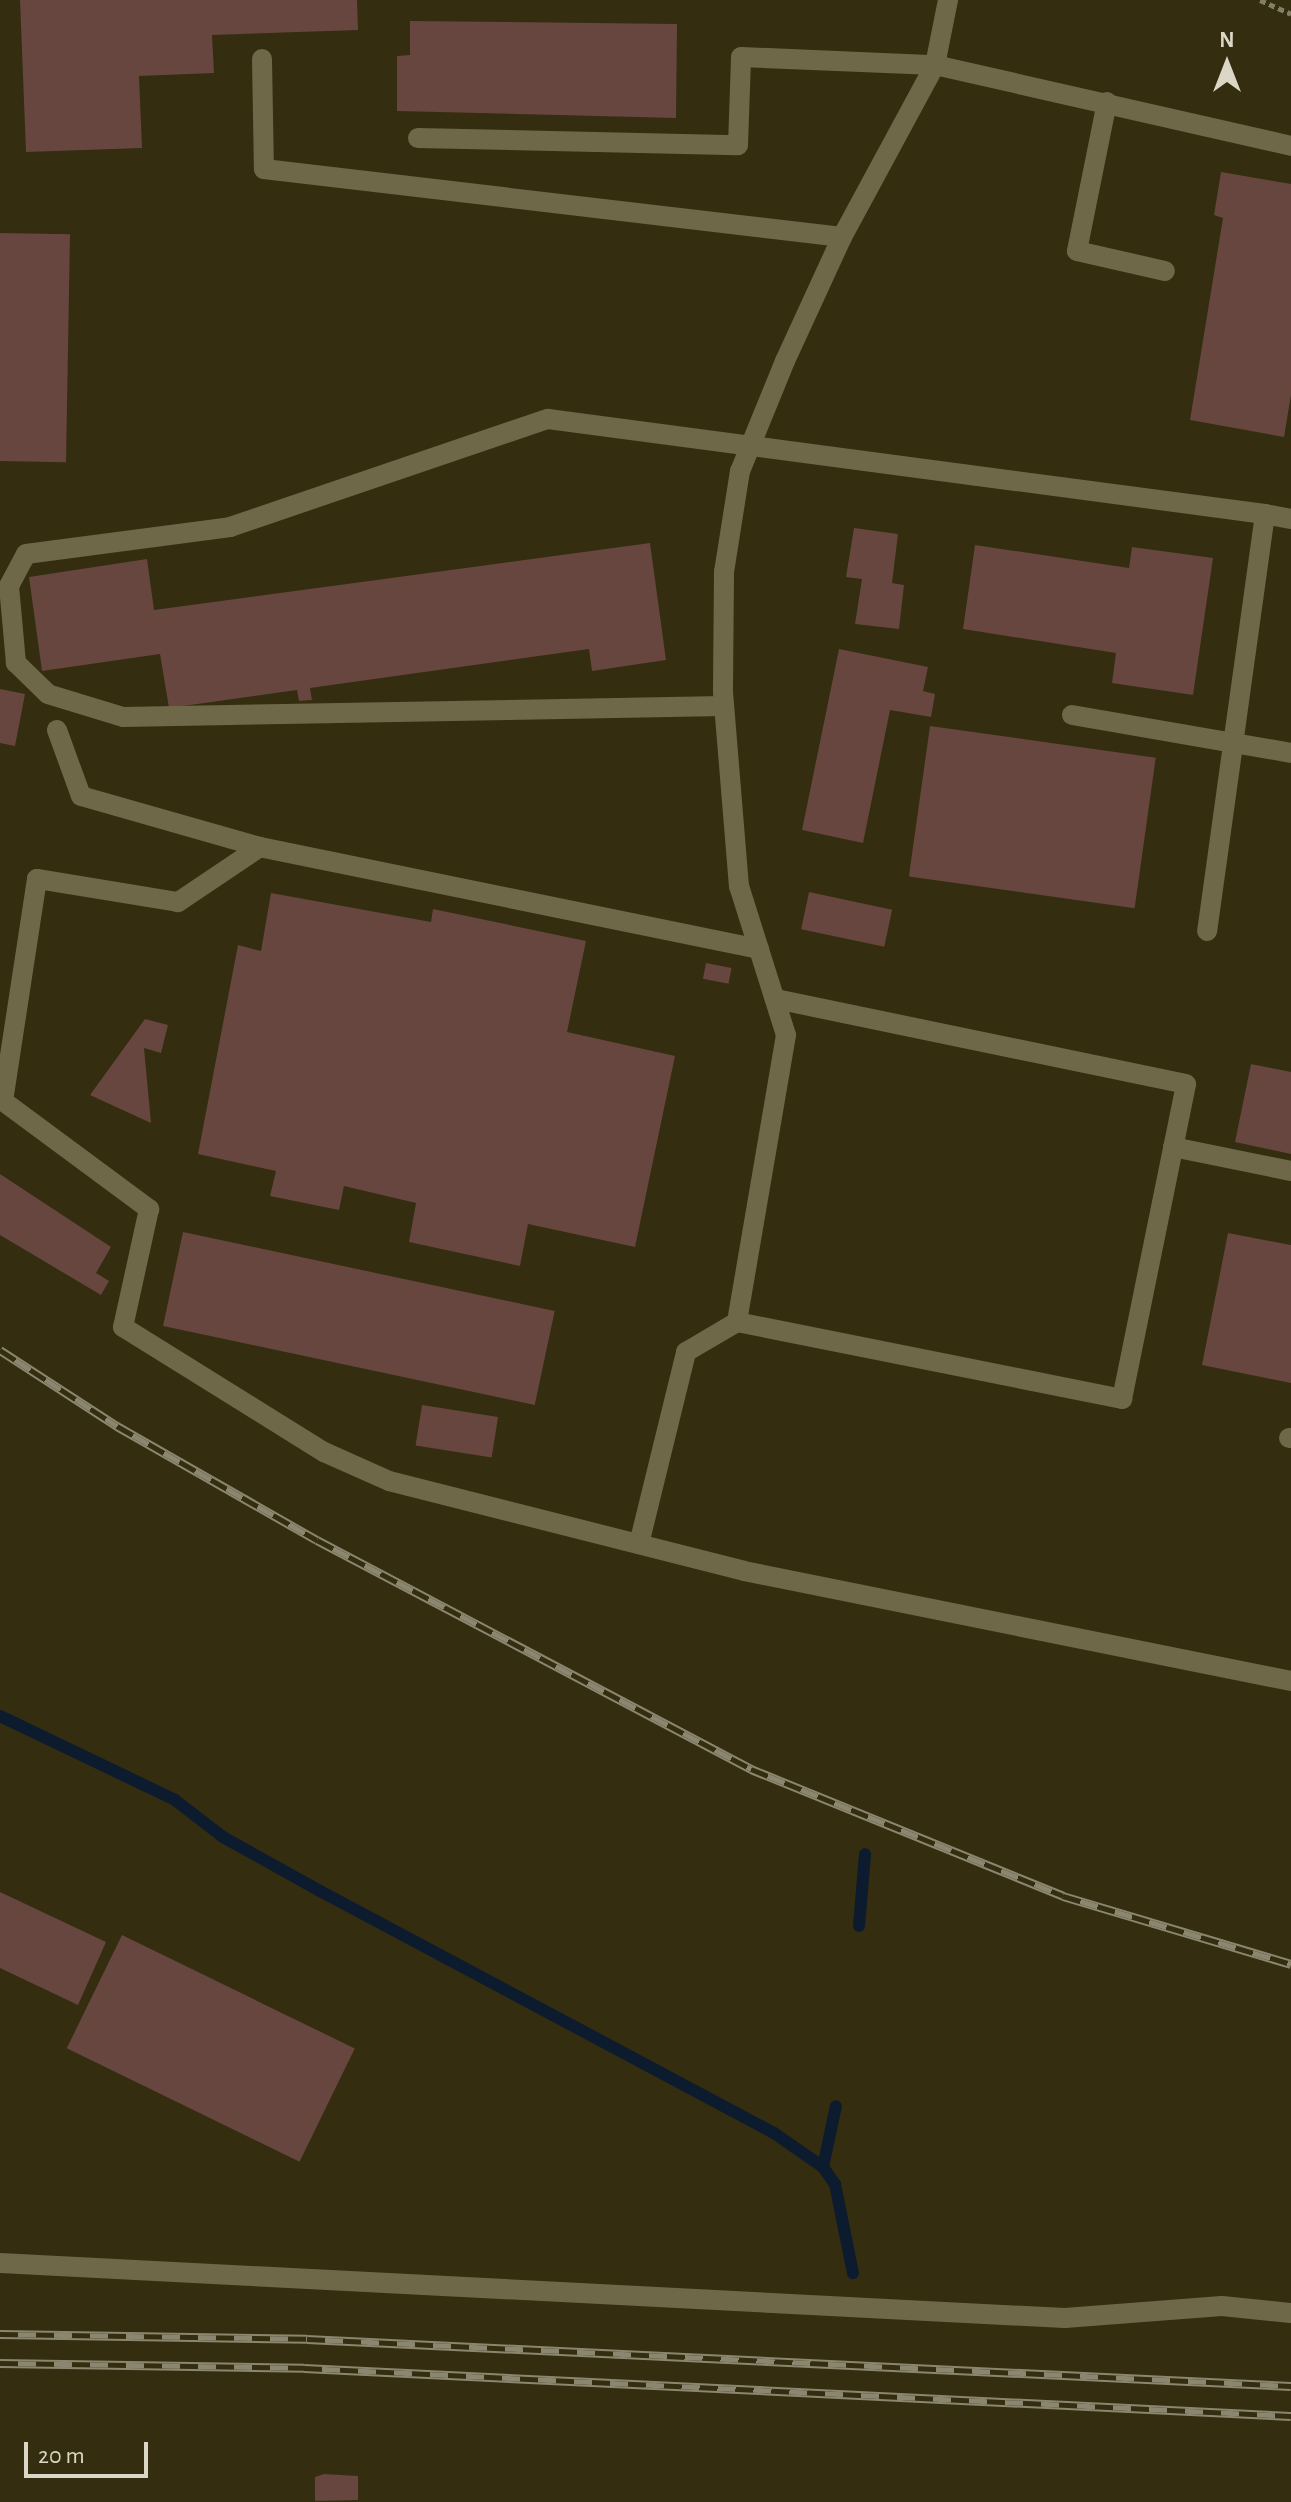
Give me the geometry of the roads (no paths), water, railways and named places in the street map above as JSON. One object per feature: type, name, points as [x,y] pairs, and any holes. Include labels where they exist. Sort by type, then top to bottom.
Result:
[{"type":"lane","points":[[737,1322],[786,1035],[739,886],[724,706],[724,572],[740,471],[842,237],[935,65],[948,0]]},
{"type":"lane","points":[[418,138],[738,145],[741,57],[935,65],[1291,146]]},
{"type":"lane","points":[[262,59],[264,169],[842,237]]},
{"type":"lane","points":[[1107,102],[1077,251],[1165,271]]},
{"type":"lane","points":[[724,706],[123,717],[48,694],[16,663],[9,586],[26,554],[230,527],[548,419],[752,443],[1291,519]]},
{"type":"lane","points":[[1207,931],[1265,514]]},
{"type":"lane","points":[[1072,715],[1291,753]]},
{"type":"lane","points":[[57,730],[81,796],[260,847],[759,949]]},
{"type":"lane","points":[[260,847],[178,902],[37,879],[3,1101],[149,1209],[123,1327],[324,1452],[389,1481],[744,1571],[1291,1681]]},
{"type":"lane","points":[[639,1544],[686,1352],[737,1322],[1122,1399],[1186,1084],[775,999]]},
{"type":"lane","points":[[1173,1147],[1291,1171]]},
{"type":"lane","points":[[0,2263],[1065,2318],[1222,2306],[1291,2313]]},
{"type":"waterway","points":[[0,1716],[175,1800],[223,1837],[774,2133],[823,2167],[835,2184],[853,2273]]},
{"type":"waterway","points":[[859,1926],[865,1854]]},
{"type":"waterway","points":[[823,2167],[836,2106]]},
{"type":"railway","points":[[0,1350],[117,1426],[317,1540],[751,1769],[1063,1896],[1291,1964]]},
{"type":"railway","points":[[0,2334],[307,2339],[1291,2386]]},
{"type":"railway","points":[[0,2363],[304,2368],[1291,2416]]}]
